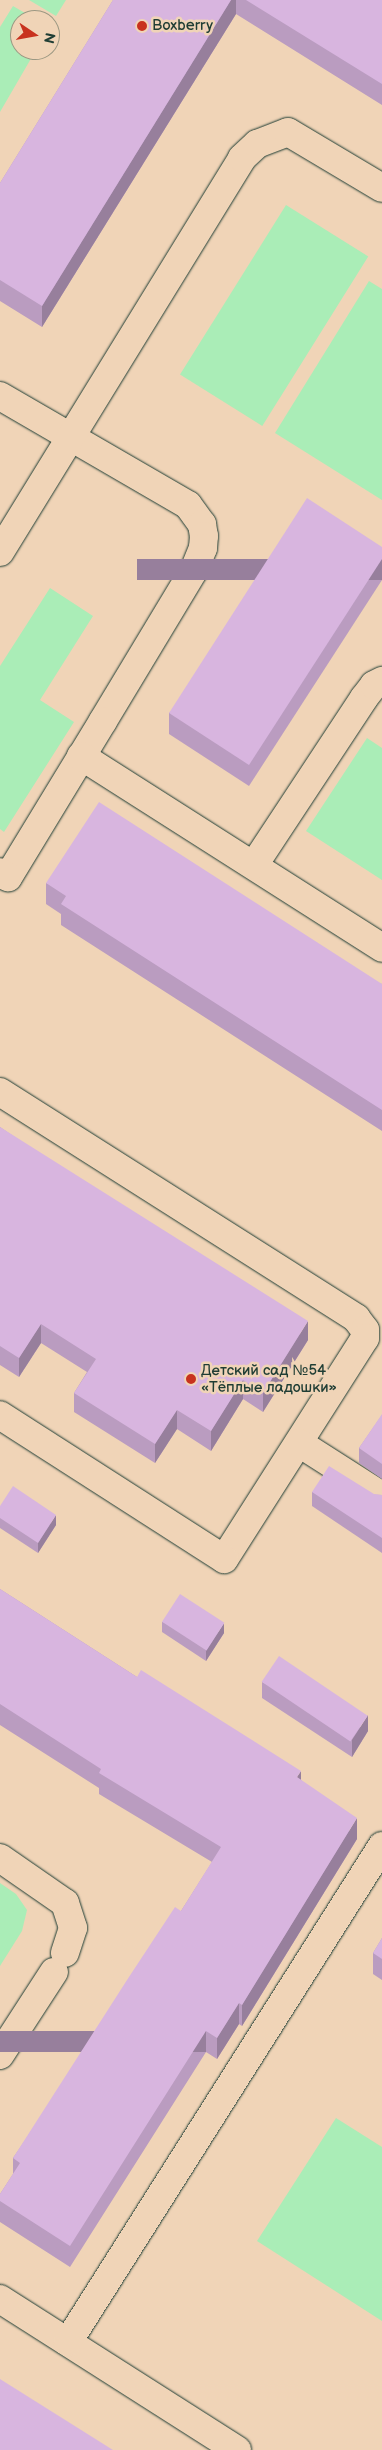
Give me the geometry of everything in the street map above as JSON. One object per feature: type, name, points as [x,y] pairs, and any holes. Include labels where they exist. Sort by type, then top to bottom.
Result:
[{"type":"lane","points":[[0,552],[69,436],[242,158],[257,144],[288,132],[382,188]]},
{"type":"lane","points":[[0,396],[188,505],[202,524],[204,536],[203,548],[194,570],[82,756],[8,877],[0,872]]},
{"type":"lane","points":[[254,865],[364,698],[374,685],[382,681]]},
{"type":"lane","points":[[82,756],[382,948]]},
{"type":"lane","points":[[0,1092],[362,1323],[365,1338],[224,1559],[0,1415]]},
{"type":"lane","points":[[299,1443],[382,1496]]},
{"type":"lane","points":[[68,2342],[382,1846]]},
{"type":"lane","points":[[0,1858],[65,1903],[73,1928],[59,1963],[0,2055]]},
{"type":"lane","points":[[0,2299],[237,2450]]},
{"type":"green space","points":[[29,0],[66,0],[60,10],[46,10]]},
{"type":"green space","points":[[13,6],[20,10],[11,10]]},
{"type":"green space","points":[[10,11],[10,60],[30,60],[0,112],[0,27]]},
{"type":"green space","points":[[286,205],[368,256],[262,426],[180,375]]},
{"type":"green space","points":[[369,281],[382,289],[382,500],[275,433]]},
{"type":"green space","points":[[50,588],[93,616],[40,700],[74,722],[4,832],[0,829],[0,666]]},
{"type":"green space","points":[[367,738],[382,748],[382,880],[306,831]]},
{"type":"green space","points":[[0,1883],[16,1894],[27,1910],[22,1931],[0,1966]]},
{"type":"green space","points":[[336,2118],[382,2147],[382,2321],[257,2241]]},
{"type":"building","points":[[113,0],[231,0],[42,306],[0,280],[0,183]]},
{"type":"building","points":[[246,0],[382,0],[382,84]]},
{"type":"building","points":[[307,498],[382,547],[382,559],[249,765],[169,713]]},
{"type":"building","points":[[99,802],[382,984],[382,1110],[61,904],[66,896],[46,883]]},
{"type":"building","points":[[0,1127],[308,1321],[263,1393],[243,1380],[211,1431],[177,1410],[155,1444],[74,1393],[96,1359],[41,1324],[19,1358],[0,1346]]},
{"type":"building","points":[[382,1414],[382,1464],[359,1448]]},
{"type":"building","points":[[329,1466],[374,1494],[382,1495],[382,1538],[312,1492]]},
{"type":"building","points":[[13,1486],[56,1515],[38,1543],[0,1518],[0,1506]]},
{"type":"building","points":[[0,1589],[137,1677],[141,1670],[301,1771],[297,1777],[357,1818],[242,2005],[239,2003],[217,2038],[206,2031],[70,2246],[0,2201],[0,2194],[20,2163],[13,2158],[175,1907],[181,1911],[221,1847],[99,1773],[101,1769],[0,1704]]},
{"type":"building","points":[[180,1594],[224,1623],[206,1651],[162,1622]]},
{"type":"building","points":[[279,1656],[368,1716],[350,1742],[262,1682]]},
{"type":"building","points":[[382,1938],[382,1959],[373,1953]]},
{"type":"building","points":[[0,2379],[113,2450],[0,2450]]},
{"type":"place","name":"Boxberry","points":[[142,26]]},
{"type":"place","name":"Детский сад №54 «Тёплые ладошки»","points":[[191,1379]]}]
